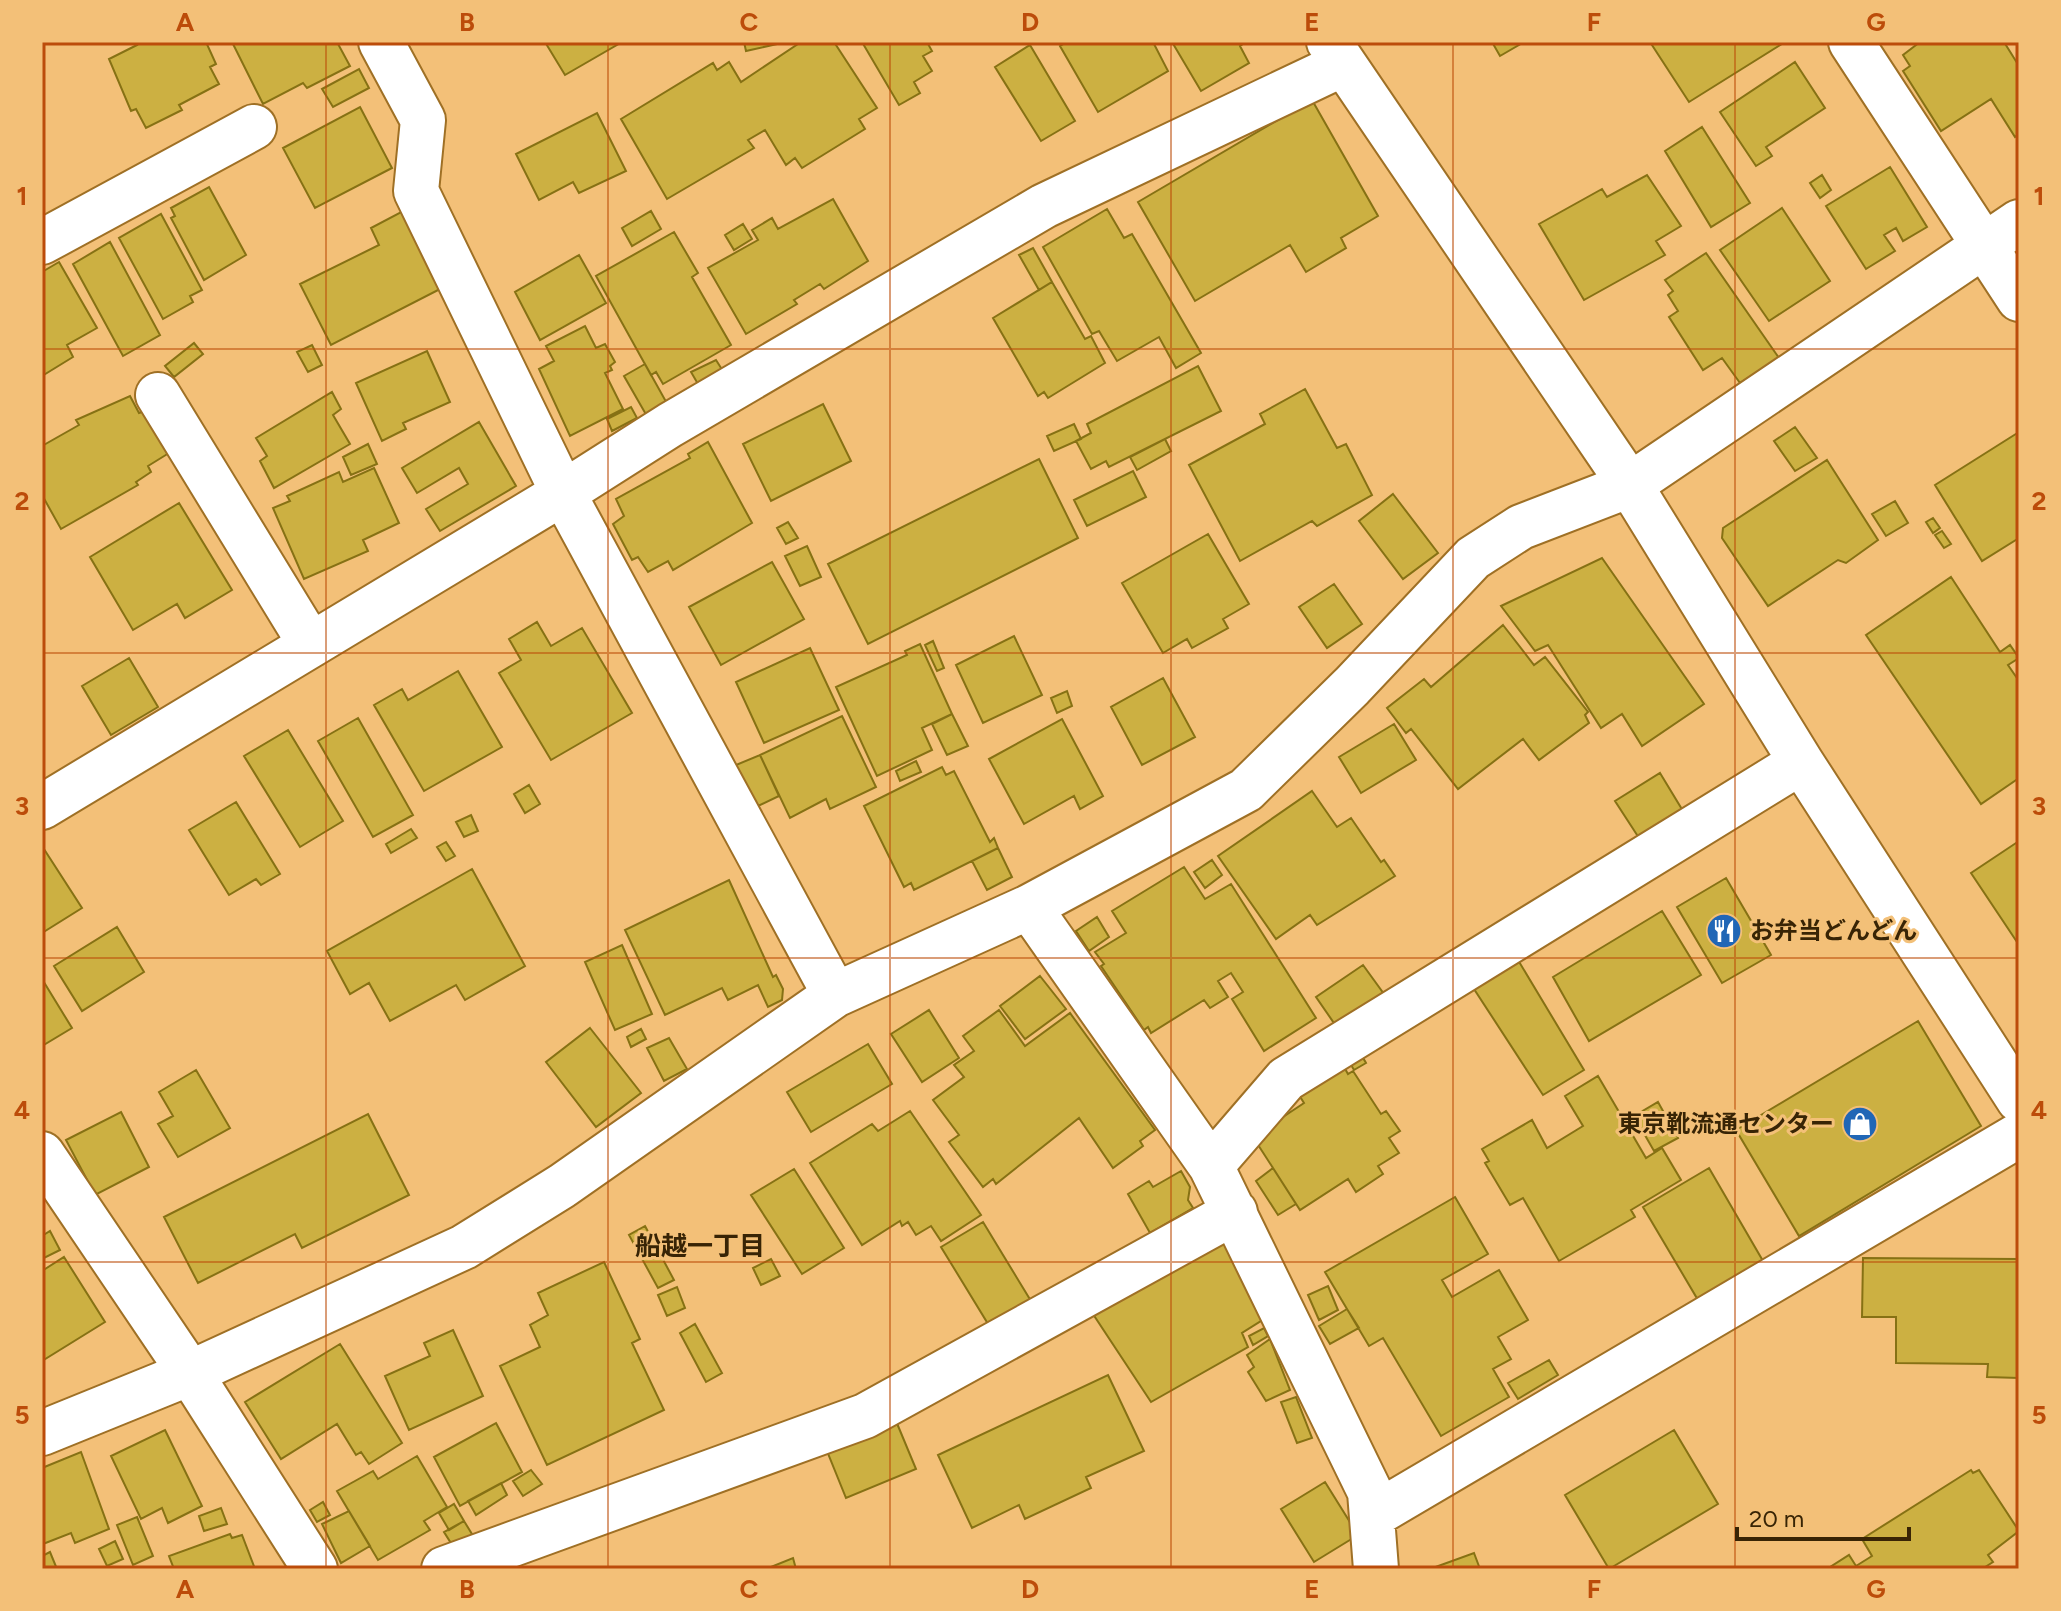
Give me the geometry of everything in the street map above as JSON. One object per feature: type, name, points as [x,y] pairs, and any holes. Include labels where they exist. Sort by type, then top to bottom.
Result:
[{"type":"street","points":[[381,42],[423,120],[416,191],[563,493],[835,995]]},
{"type":"street","points":[[1851,42],[2002,234],[2019,299]]},
{"type":"street","points":[[42,807],[563,493],[670,425],[1044,206],[1336,53],[1630,485],[1801,762],[2019,1100]]},
{"type":"street","points":[[42,242],[254,127]]},
{"type":"street","points":[[42,1433],[190,1373],[464,1247],[562,1186],[835,995],[1029,907],[1246,790],[1352,686],[1473,558],[1521,527],[1630,485],[2002,234]]},
{"type":"street","points":[[158,395],[311,645]]},
{"type":"street","points":[[1211,1166],[1286,1079],[1801,762]]},
{"type":"street","points":[[1029,907],[1211,1166],[1370,1492],[1376,1569]]},
{"type":"street","points":[[1372,1516],[2019,1135]]},
{"type":"street","points":[[42,1154],[190,1373],[315,1569]]},
{"type":"street","points":[[444,1569],[865,1416],[1235,1212]]},
{"type":"building","points":[[135,42],[206,42],[216,64],[210,67],[219,84],[179,105],[182,110],[146,128],[136,109],[131,111],[109,59],[137,45]]},
{"type":"building","points":[[232,42],[337,42],[350,66],[307,88],[303,83],[263,104]]},
{"type":"building","points":[[545,42],[622,42],[565,75]]},
{"type":"building","points":[[744,42],[776,42],[777,44],[746,51]]},
{"type":"building","points":[[801,42],[834,42],[877,108],[859,119],[865,129],[802,168],[795,158],[786,165],[765,130],[748,140],[754,148],[667,199],[621,119],[713,63],[717,70],[729,62],[741,82]]},
{"type":"building","points":[[862,42],[927,42],[932,51],[923,56],[932,71],[914,82],[920,93],[899,105]]},
{"type":"building","points":[[1067,42],[1153,42],[1168,71],[1098,112],[1060,46]]},
{"type":"building","points":[[1172,42],[1246,42],[1240,46],[1249,63],[1201,91]]},
{"type":"building","points":[[1492,42],[1524,42],[1500,56]]},
{"type":"building","points":[[1650,42],[1785,42],[1689,102]]},
{"type":"building","points":[[1920,42],[2004,42],[2019,66],[2019,134],[2015,137],[1991,99],[1941,131],[1903,71],[1910,66],[1903,55]]},
{"type":"building","points":[[1030,45],[1075,121],[1041,141],[995,67]]},
{"type":"building","points":[[1795,62],[1825,108],[1766,147],[1772,156],[1756,166],[1720,112]]},
{"type":"building","points":[[359,69],[369,88],[333,107],[322,89]]},
{"type":"building","points":[[1312,100],[1378,216],[1341,238],[1346,248],[1306,272],[1290,245],[1195,301],[1138,202]]},
{"type":"building","points":[[360,107],[392,168],[315,208],[283,148]]},
{"type":"building","points":[[597,113],[626,171],[579,193],[573,182],[539,200],[516,154]]},
{"type":"building","points":[[1702,127],[1750,203],[1711,227],[1665,151]]},
{"type":"building","points":[[1890,167],[1927,227],[1903,241],[1896,228],[1884,235],[1895,251],[1866,269],[1826,206]]},
{"type":"building","points":[[1647,175],[1681,226],[1656,241],[1665,255],[1584,300],[1539,224],[1602,189],[1607,197]]},
{"type":"building","points":[[1822,175],[1831,190],[1820,198],[1810,183]]},
{"type":"building","points":[[209,187],[246,255],[204,280],[171,218],[175,216],[171,208]]},
{"type":"building","points":[[833,199],[868,261],[824,289],[820,284],[794,300],[797,304],[746,334],[708,268],[758,240],[752,230],[772,218],[778,229]]},
{"type":"building","points":[[1782,208],[1830,281],[1769,321],[1720,250]]},
{"type":"building","points":[[1107,209],[1124,238],[1132,234],[1201,353],[1176,368],[1159,337],[1117,361],[1099,331],[1092,334],[1043,247]]},
{"type":"building","points":[[405,210],[444,287],[331,345],[300,284],[379,245],[371,228]]},
{"type":"building","points":[[651,211],[661,229],[632,246],[622,228]]},
{"type":"building","points":[[161,214],[202,290],[190,296],[193,302],[163,319],[119,238]]},
{"type":"building","points":[[743,224],[752,239],[734,250],[725,235]]},
{"type":"building","points":[[674,232],[698,273],[692,277],[731,345],[663,384],[656,372],[651,375],[596,276]]},
{"type":"building","points":[[110,242],[160,335],[123,356],[73,264]]},
{"type":"building","points":[[1033,248],[1052,282],[1039,290],[1019,255]]},
{"type":"building","points":[[1706,253],[1779,358],[1740,383],[1722,358],[1703,370],[1669,317],[1678,311],[1668,295],[1673,291],[1665,280]]},
{"type":"building","points":[[579,255],[606,303],[540,340],[515,292]]},
{"type":"building","points":[[59,262],[97,328],[67,345],[73,357],[42,376],[42,272]]},
{"type":"building","points":[[1052,282],[1085,339],[1091,336],[1105,363],[1048,398],[1044,392],[1038,396],[993,318]]},
{"type":"building","points":[[585,326],[596,348],[605,344],[615,362],[610,366],[612,370],[605,373],[623,409],[570,436],[539,369],[554,361],[546,346]]},
{"type":"building","points":[[194,343],[203,354],[174,377],[165,366]]},
{"type":"building","points":[[312,345],[322,365],[308,372],[297,352]]},
{"type":"building","points":[[427,351],[450,402],[403,423],[406,429],[382,441],[356,383]]},
{"type":"building","points":[[716,360],[723,371],[698,384],[691,372]]},
{"type":"building","points":[[645,364],[669,407],[648,418],[624,376]]},
{"type":"building","points":[[1198,366],[1221,411],[1109,467],[1106,461],[1091,469],[1076,441],[1091,433],[1087,424]]},
{"type":"building","points":[[1305,389],[1337,448],[1346,444],[1372,495],[1317,526],[1312,521],[1240,561],[1189,465],[1265,424],[1260,414]]},
{"type":"building","points":[[332,392],[341,409],[333,415],[350,444],[274,488],[260,461],[267,456],[256,438]]},
{"type":"building","points":[[130,396],[139,413],[145,411],[169,453],[148,466],[151,472],[136,482],[138,485],[61,529],[42,495],[42,446],[79,425],[76,420]]},
{"type":"building","points":[[823,404],[851,461],[771,501],[743,444]]},
{"type":"building","points":[[631,407],[637,418],[612,431],[607,419]]},
{"type":"building","points":[[479,422],[516,486],[440,531],[426,509],[468,484],[459,468],[417,493],[402,468]]},
{"type":"building","points":[[1074,424],[1081,439],[1054,451],[1047,436]]},
{"type":"building","points":[[1795,427],[1817,458],[1795,471],[1774,441]]},
{"type":"building","points":[[2019,432],[2019,538],[1982,561],[1935,485]]},
{"type":"building","points":[[1165,439],[1171,451],[1137,470],[1130,457]]},
{"type":"building","points":[[708,442],[752,523],[673,570],[668,561],[648,572],[638,557],[632,560],[613,524],[624,516],[616,499],[690,458],[688,454]]},
{"type":"building","points":[[368,444],[377,464],[351,475],[343,457]]},
{"type":"building","points":[[1039,459],[1078,538],[868,644],[828,564]]},
{"type":"building","points":[[1827,460],[1878,540],[1846,563],[1838,560],[1768,606],[1722,538],[1723,528]]},
{"type":"building","points":[[374,468],[399,523],[363,540],[368,551],[304,579],[273,508],[290,501],[287,496],[339,472],[343,482]]},
{"type":"building","points":[[1133,471],[1146,497],[1087,526],[1074,500]]},
{"type":"building","points":[[1393,494],[1438,553],[1403,579],[1359,521]]},
{"type":"building","points":[[1895,501],[1908,523],[1886,536],[1872,514]]},
{"type":"building","points":[[179,503],[232,590],[185,618],[177,604],[133,630],[90,557]]},
{"type":"building","points":[[1933,518],[1940,528],[1933,533],[1926,522]]},
{"type":"building","points":[[788,522],[798,538],[786,544],[777,528]]},
{"type":"building","points":[[1942,531],[1951,544],[1944,548],[1935,535]]},
{"type":"building","points":[[1208,534],[1249,604],[1223,619],[1228,628],[1192,648],[1187,639],[1163,653],[1122,583]]},
{"type":"building","points":[[807,546],[821,577],[800,586],[785,556]]},
{"type":"building","points":[[1602,558],[1704,704],[1642,746],[1622,714],[1601,728],[1548,645],[1535,651],[1501,606]]},
{"type":"building","points":[[772,562],[804,619],[721,665],[689,607]]},
{"type":"building","points":[[1951,577],[2000,652],[2010,645],[2019,658],[2008,665],[2019,681],[2019,778],[1981,804],[1866,635]]},
{"type":"building","points":[[1334,584],[1362,624],[1327,648],[1299,607]]},
{"type":"building","points":[[537,622],[551,646],[582,628],[632,713],[551,760],[499,673],[521,660],[509,639]]},
{"type":"building","points":[[1503,625],[1534,665],[1545,657],[1588,712],[1585,715],[1589,723],[1539,760],[1523,739],[1458,789],[1411,729],[1406,733],[1387,708],[1424,679],[1431,687]]},
{"type":"building","points":[[1014,636],[1042,695],[983,723],[956,665]]},
{"type":"building","points":[[933,641],[944,668],[937,671],[925,645]]},
{"type":"building","points":[[920,644],[952,714],[922,728],[932,750],[877,776],[836,687],[907,655],[905,651]]},
{"type":"building","points":[[810,648],[839,710],[764,743],[736,682]]},
{"type":"building","points":[[129,658],[158,707],[111,735],[82,686]]},
{"type":"building","points":[[458,671],[502,747],[424,791],[374,705],[402,689],[408,700]]},
{"type":"building","points":[[1163,678],[1195,737],[1142,765],[1111,707]]},
{"type":"building","points":[[1067,691],[1072,706],[1057,713],[1051,698]]},
{"type":"building","points":[[952,714],[968,746],[947,755],[932,724]]},
{"type":"building","points":[[842,716],[876,787],[830,809],[826,799],[790,818],[760,755]]},
{"type":"building","points":[[358,718],[413,815],[373,837],[318,741]]},
{"type":"building","points":[[1062,719],[1103,796],[1080,809],[1074,796],[1024,824],[989,759]]},
{"type":"building","points":[[1394,724],[1416,760],[1361,793],[1339,757]]},
{"type":"building","points":[[288,730],[343,821],[300,847],[244,756]]},
{"type":"building","points":[[760,755],[779,796],[754,808],[736,765]]},
{"type":"building","points":[[916,761],[921,772],[900,781],[896,771]]},
{"type":"building","points":[[942,767],[946,775],[954,771],[990,842],[994,838],[998,848],[914,890],[911,883],[904,887],[864,806]]},
{"type":"building","points":[[1660,773],[1683,811],[1639,838],[1615,801]]},
{"type":"building","points":[[529,785],[540,804],[525,813],[514,794]]},
{"type":"building","points":[[1312,791],[1337,827],[1351,818],[1381,862],[1384,860],[1395,876],[1317,925],[1310,915],[1276,939],[1218,856]]},
{"type":"building","points":[[236,802],[280,874],[261,885],[256,879],[229,895],[189,830]]},
{"type":"building","points":[[471,815],[478,831],[464,837],[456,822]]},
{"type":"building","points":[[411,829],[417,838],[391,853],[386,844]]},
{"type":"building","points":[[2019,841],[2019,945],[1971,873]]},
{"type":"building","points":[[446,842],[455,856],[446,861],[437,847]]},
{"type":"building","points":[[42,846],[82,908],[42,933]]},
{"type":"building","points":[[998,848],[1012,877],[987,890],[972,861]]},
{"type":"building","points":[[1212,860],[1222,875],[1205,888],[1194,872]]},
{"type":"building","points":[[1184,867],[1205,899],[1231,884],[1316,1018],[1264,1051],[1232,999],[1243,992],[1231,973],[1218,981],[1228,997],[1210,1008],[1204,1000],[1151,1033],[1148,1027],[1144,1030],[1101,966],[1104,964],[1095,952],[1126,933],[1112,911]]},
{"type":"building","points":[[472,869],[525,966],[465,1000],[456,985],[390,1021],[369,983],[350,994],[327,951]]},
{"type":"building","name":"お弁当どんどん","points":[[1726,878],[1771,955],[1722,983],[1677,907]]},
{"type":"building","points":[[729,880],[773,977],[776,975],[783,989],[782,1000],[768,1007],[758,985],[728,1000],[722,988],[665,1015],[625,930]]},
{"type":"building","points":[[1662,911],[1701,975],[1589,1041],[1553,977]]},
{"type":"building","points":[[1097,917],[1109,937],[1089,951],[1076,931]]},
{"type":"building","points":[[117,927],[144,972],[82,1011],[54,966]]},
{"type":"building","points":[[622,945],[652,1014],[615,1030],[585,962]]},
{"type":"building","points":[[1518,960],[1584,1070],[1543,1095],[1474,989]]},
{"type":"building","points":[[1363,965],[1384,994],[1336,1026],[1316,997]]},
{"type":"building","points":[[1040,976],[1066,1009],[1025,1039],[1000,1006]]},
{"type":"building","points":[[42,979],[72,1028],[42,1046]]},
{"type":"building","points":[[929,1010],[959,1058],[922,1082],[891,1034]]},
{"type":"building","points":[[999,1010],[1025,1046],[1070,1013],[1155,1130],[1140,1141],[1143,1146],[1113,1168],[1079,1118],[996,1184],[993,1179],[983,1187],[949,1142],[959,1135],[933,1100],[964,1077],[954,1065],[974,1051],[963,1036]]},
{"type":"building","points":[[1918,1021],[1981,1126],[1799,1236],[1736,1130]]},
{"type":"building","points":[[590,1028],[641,1093],[596,1127],[546,1062]]},
{"type":"building","points":[[641,1029],[646,1039],[631,1047],[627,1037]]},
{"type":"building","points":[[669,1038],[687,1069],[664,1081],[647,1048]]},
{"type":"building","points":[[868,1044],[892,1084],[811,1132],[787,1092]]},
{"type":"building","points":[[1359,1051],[1366,1063],[1354,1070],[1347,1058]]},
{"type":"building","points":[[1344,1067],[1348,1074],[1353,1071],[1381,1114],[1386,1111],[1400,1131],[1389,1138],[1399,1153],[1378,1166],[1383,1174],[1356,1192],[1348,1179],[1300,1210],[1253,1137],[1304,1103],[1299,1095]]},
{"type":"building","points":[[196,1070],[230,1128],[178,1157],[158,1124],[173,1116],[159,1092]]},
{"type":"building","points":[[1598,1076],[1646,1158],[1662,1148],[1681,1180],[1631,1210],[1635,1217],[1559,1261],[1523,1198],[1510,1205],[1485,1163],[1489,1161],[1482,1149],[1532,1120],[1547,1148],[1583,1126],[1565,1096]]},
{"type":"building","points":[[1658,1102],[1678,1138],[1654,1151],[1634,1116]]},
{"type":"building","points":[[910,1111],[981,1215],[941,1241],[931,1226],[916,1235],[908,1222],[902,1226],[900,1221],[862,1245],[810,1163],[872,1124],[878,1131]]},
{"type":"building","points":[[121,1112],[149,1167],[95,1195],[66,1140]]},
{"type":"building","points":[[368,1114],[409,1195],[302,1248],[295,1234],[198,1283],[164,1217]]},
{"type":"building","points":[[1273,1168],[1296,1204],[1278,1215],[1256,1181]]},
{"type":"building","points":[[1709,1168],[1763,1261],[1698,1300],[1643,1207]]},
{"type":"building","points":[[794,1169],[844,1248],[802,1274],[751,1195]]},
{"type":"building","points":[[1181,1171],[1190,1187],[1188,1200],[1193,1208],[1150,1233],[1128,1194],[1149,1181],[1153,1187]]},
{"type":"building","points":[[1455,1197],[1488,1254],[1442,1280],[1452,1297],[1499,1270],[1528,1320],[1498,1337],[1511,1359],[1493,1369],[1509,1397],[1441,1436],[1383,1338],[1369,1346],[1325,1272]]},
{"type":"building","points":[[983,1222],[1034,1306],[993,1332],[941,1247]]},
{"type":"building","points":[[645,1226],[674,1280],[658,1288],[629,1235]]},
{"type":"building","points":[[1226,1226],[1264,1319],[1242,1333],[1248,1347],[1151,1402],[1091,1311]]},
{"type":"building","points":[[50,1231],[60,1250],[42,1259],[42,1236]]},
{"type":"building","points":[[64,1257],[105,1322],[42,1361],[42,1271]]},
{"type":"building","points":[[1863,1258],[2019,1259],[2019,1378],[1987,1377],[1988,1364],[1896,1363],[1896,1317],[1862,1317]]},
{"type":"building","points":[[771,1259],[780,1276],[761,1285],[753,1268]]},
{"type":"building","points":[[604,1262],[640,1339],[632,1343],[664,1410],[547,1465],[500,1366],[540,1347],[530,1325],[548,1315],[538,1293]]},
{"type":"building","points":[[1328,1286],[1338,1310],[1319,1320],[1308,1295]]},
{"type":"building","points":[[677,1287],[685,1308],[667,1316],[658,1295]]},
{"type":"building","points":[[1347,1309],[1359,1328],[1330,1344],[1319,1326]]},
{"type":"building","points":[[695,1324],[722,1373],[706,1382],[680,1333]]},
{"type":"building","points":[[1264,1328],[1268,1336],[1253,1345],[1249,1336]]},
{"type":"building","points":[[453,1330],[483,1396],[409,1430],[385,1376],[430,1356],[424,1343]]},
{"type":"building","points":[[1270,1339],[1290,1390],[1266,1401],[1248,1372],[1254,1367],[1247,1355]]},
{"type":"building","points":[[340,1344],[402,1443],[369,1464],[361,1452],[356,1455],[337,1424],[281,1459],[245,1402]]},
{"type":"building","points":[[1549,1360],[1558,1375],[1518,1399],[1508,1383]]},
{"type":"building","points":[[1108,1375],[1144,1451],[1086,1477],[1091,1488],[1025,1519],[1019,1505],[972,1528],[938,1455]]},
{"type":"building","points":[[1296,1397],[1312,1438],[1297,1443],[1281,1402]]},
{"type":"building","points":[[896,1421],[916,1469],[846,1498],[827,1451]]},
{"type":"building","points":[[496,1423],[522,1472],[460,1506],[434,1457]]},
{"type":"building","points":[[165,1430],[202,1506],[168,1523],[162,1508],[141,1519],[111,1456]]},
{"type":"building","points":[[1674,1430],[1718,1504],[1609,1569],[1565,1495]]},
{"type":"building","points":[[81,1452],[109,1529],[75,1543],[71,1533],[43,1544],[42,1468]]},
{"type":"building","points":[[417,1456],[447,1507],[424,1521],[430,1530],[378,1560],[337,1491],[373,1471],[378,1479]]},
{"type":"building","points":[[531,1470],[542,1484],[523,1496],[513,1481]]},
{"type":"building","points":[[1971,1470],[1973,1473],[1979,1470],[2019,1531],[1988,1555],[1993,1562],[1982,1569],[1827,1569],[1849,1555],[1856,1566],[1872,1556],[1862,1539]]},
{"type":"building","points":[[1325,1482],[1358,1535],[1314,1562],[1281,1509]]},
{"type":"building","points":[[501,1483],[507,1495],[476,1515],[468,1501]]},
{"type":"building","points":[[323,1502],[330,1515],[317,1522],[310,1510]]},
{"type":"building","points":[[454,1504],[464,1521],[449,1530],[439,1513]]},
{"type":"building","points":[[221,1508],[227,1524],[204,1531],[199,1516]]},
{"type":"building","points":[[349,1511],[370,1546],[341,1563],[322,1524]]},
{"type":"building","points":[[137,1517],[153,1556],[133,1565],[117,1525]]},
{"type":"building","points":[[464,1521],[475,1539],[456,1551],[444,1532]]},
{"type":"building","points":[[230,1534],[232,1538],[242,1535],[255,1569],[174,1569],[169,1556]]},
{"type":"building","points":[[115,1541],[123,1559],[107,1566],[99,1549]]},
{"type":"building","points":[[50,1552],[57,1569],[42,1569],[42,1556]]},
{"type":"building","points":[[1474,1553],[1480,1569],[1430,1569]]},
{"type":"building","points":[[793,1558],[796,1569],[766,1569]]},
{"type":"place","name":"お弁当どんどん","points":[[1724,931]]},
{"type":"place","name":"東京靴流通センター","points":[[1860,1124]]},
{"type":"district","name":"船越一丁目","points":[[700,1246]]}]
